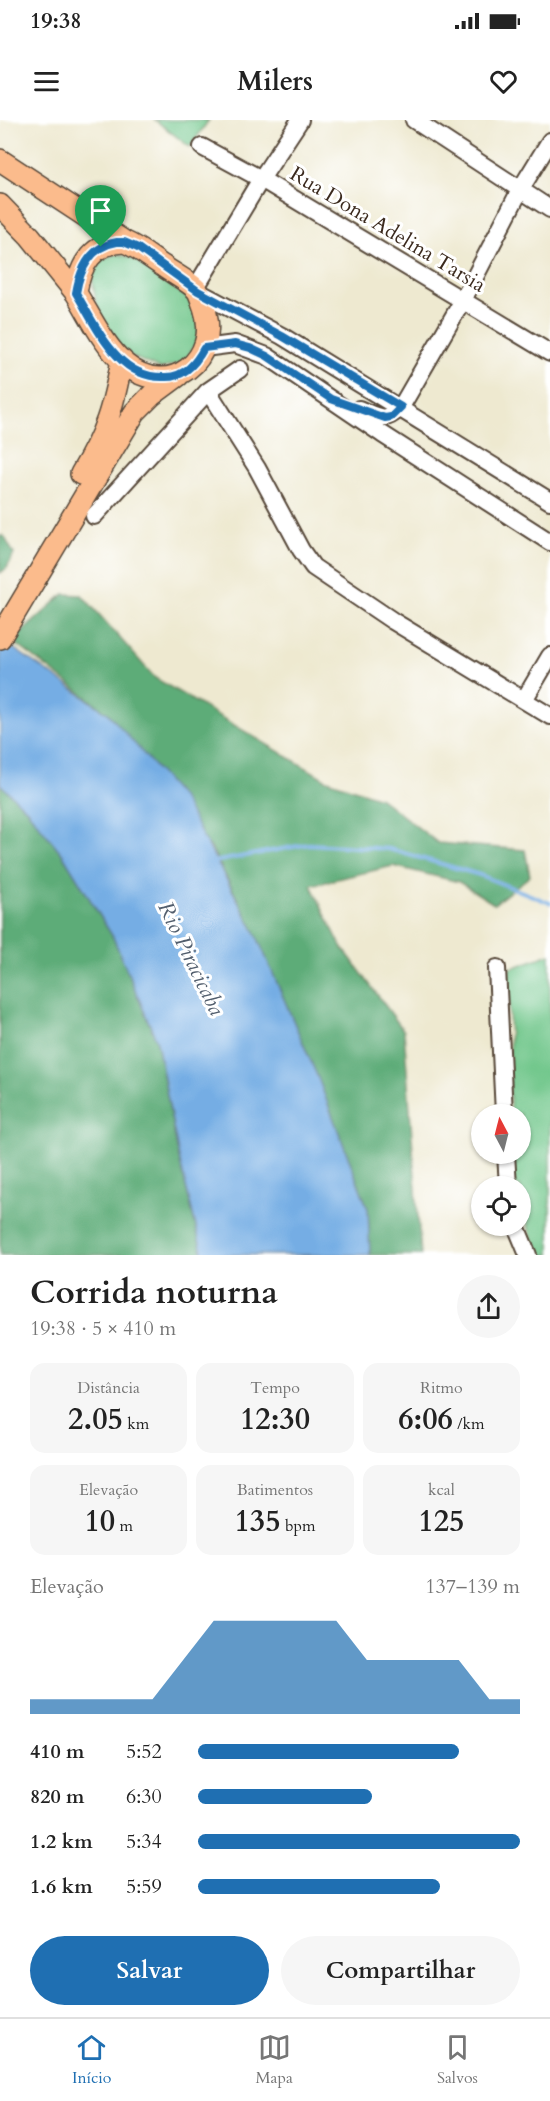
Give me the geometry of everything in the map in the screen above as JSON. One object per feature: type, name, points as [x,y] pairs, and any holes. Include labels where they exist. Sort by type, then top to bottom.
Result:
[{"type":"main road","points":[[0,160],[124,242],[138,248],[196,290],[208,322],[204,348],[199,359],[185,372],[172,377],[151,376],[133,370],[110,347],[76,293],[30,236],[0,205]]},
{"type":"main road","points":[[76,293],[83,267],[91,255],[109,243],[124,242]]},
{"type":"main road","points":[[0,638],[5,616],[103,435],[114,404],[122,360]]},
{"type":"main road","points":[[5,616],[135,412],[152,395],[180,374]]},
{"type":"street","points":[[300,120],[261,179],[196,290],[282,336],[401,407],[550,501]]},
{"type":"street","points":[[414,120],[550,209]]},
{"type":"street","points":[[331,399],[385,418],[391,417],[401,407],[463,300],[520,190],[550,141]]},
{"type":"street","name":"Rua Dona Adelina Tarsia","points":[[202,147],[261,179],[550,353]]},
{"type":"street","points":[[204,348],[235,344],[267,356],[550,542]]},
{"type":"street","points":[[94,516],[208,391],[240,369]]},
{"type":"street","points":[[208,391],[257,468],[301,550],[313,567],[393,621],[550,716]]},
{"type":"street","points":[[525,700],[550,656]]},
{"type":"street","points":[[497,968],[504,1104]]},
{"type":"street","points":[[520,1236],[528,1255]]},
{"type":"green space","points":[[155,120],[209,120],[190,147]]},
{"type":"green space","points":[[117,254],[132,258],[192,301],[198,319],[199,337],[185,362],[160,369],[126,354],[106,330],[96,304],[92,275],[101,259]]},
{"type":"green space","points":[[0,536],[4,536],[14,554],[7,568],[0,573]]},
{"type":"green space","points":[[64,594],[82,595],[155,678],[325,779],[380,798],[438,843],[525,850],[530,876],[494,904],[459,882],[393,866],[311,885],[340,944],[404,1031],[421,1255],[370,1255],[368,1209],[318,1078],[255,932],[211,848],[109,714],[12,641]]},
{"type":"green space","points":[[0,784],[27,810],[63,855],[113,937],[157,1042],[179,1158],[203,1255],[0,1255]]},
{"type":"green space","points":[[550,954],[550,1255],[537,1255],[531,1236],[531,1176],[514,1176],[512,1164],[531,1164],[531,1104],[510,1104],[509,969]]},
{"type":"water","name":"Rio Piracicaba","points":[[0,639],[109,714],[182,798],[255,932],[318,1078],[368,1209],[370,1255],[203,1255],[179,1158],[157,1042],[113,937],[63,855],[27,810],[0,784]]},
{"type":"waterway","points":[[213,862],[309,844],[389,849],[480,875],[550,903]]},
{"type":"route","points":[[124,242],[138,248],[198,291],[282,336],[401,407],[391,417],[378,417],[331,399],[267,356],[235,344],[204,348],[199,359],[185,372],[172,377],[159,378],[133,370],[110,347],[76,293],[83,267],[91,255],[101,247],[109,243],[124,242]]}]
